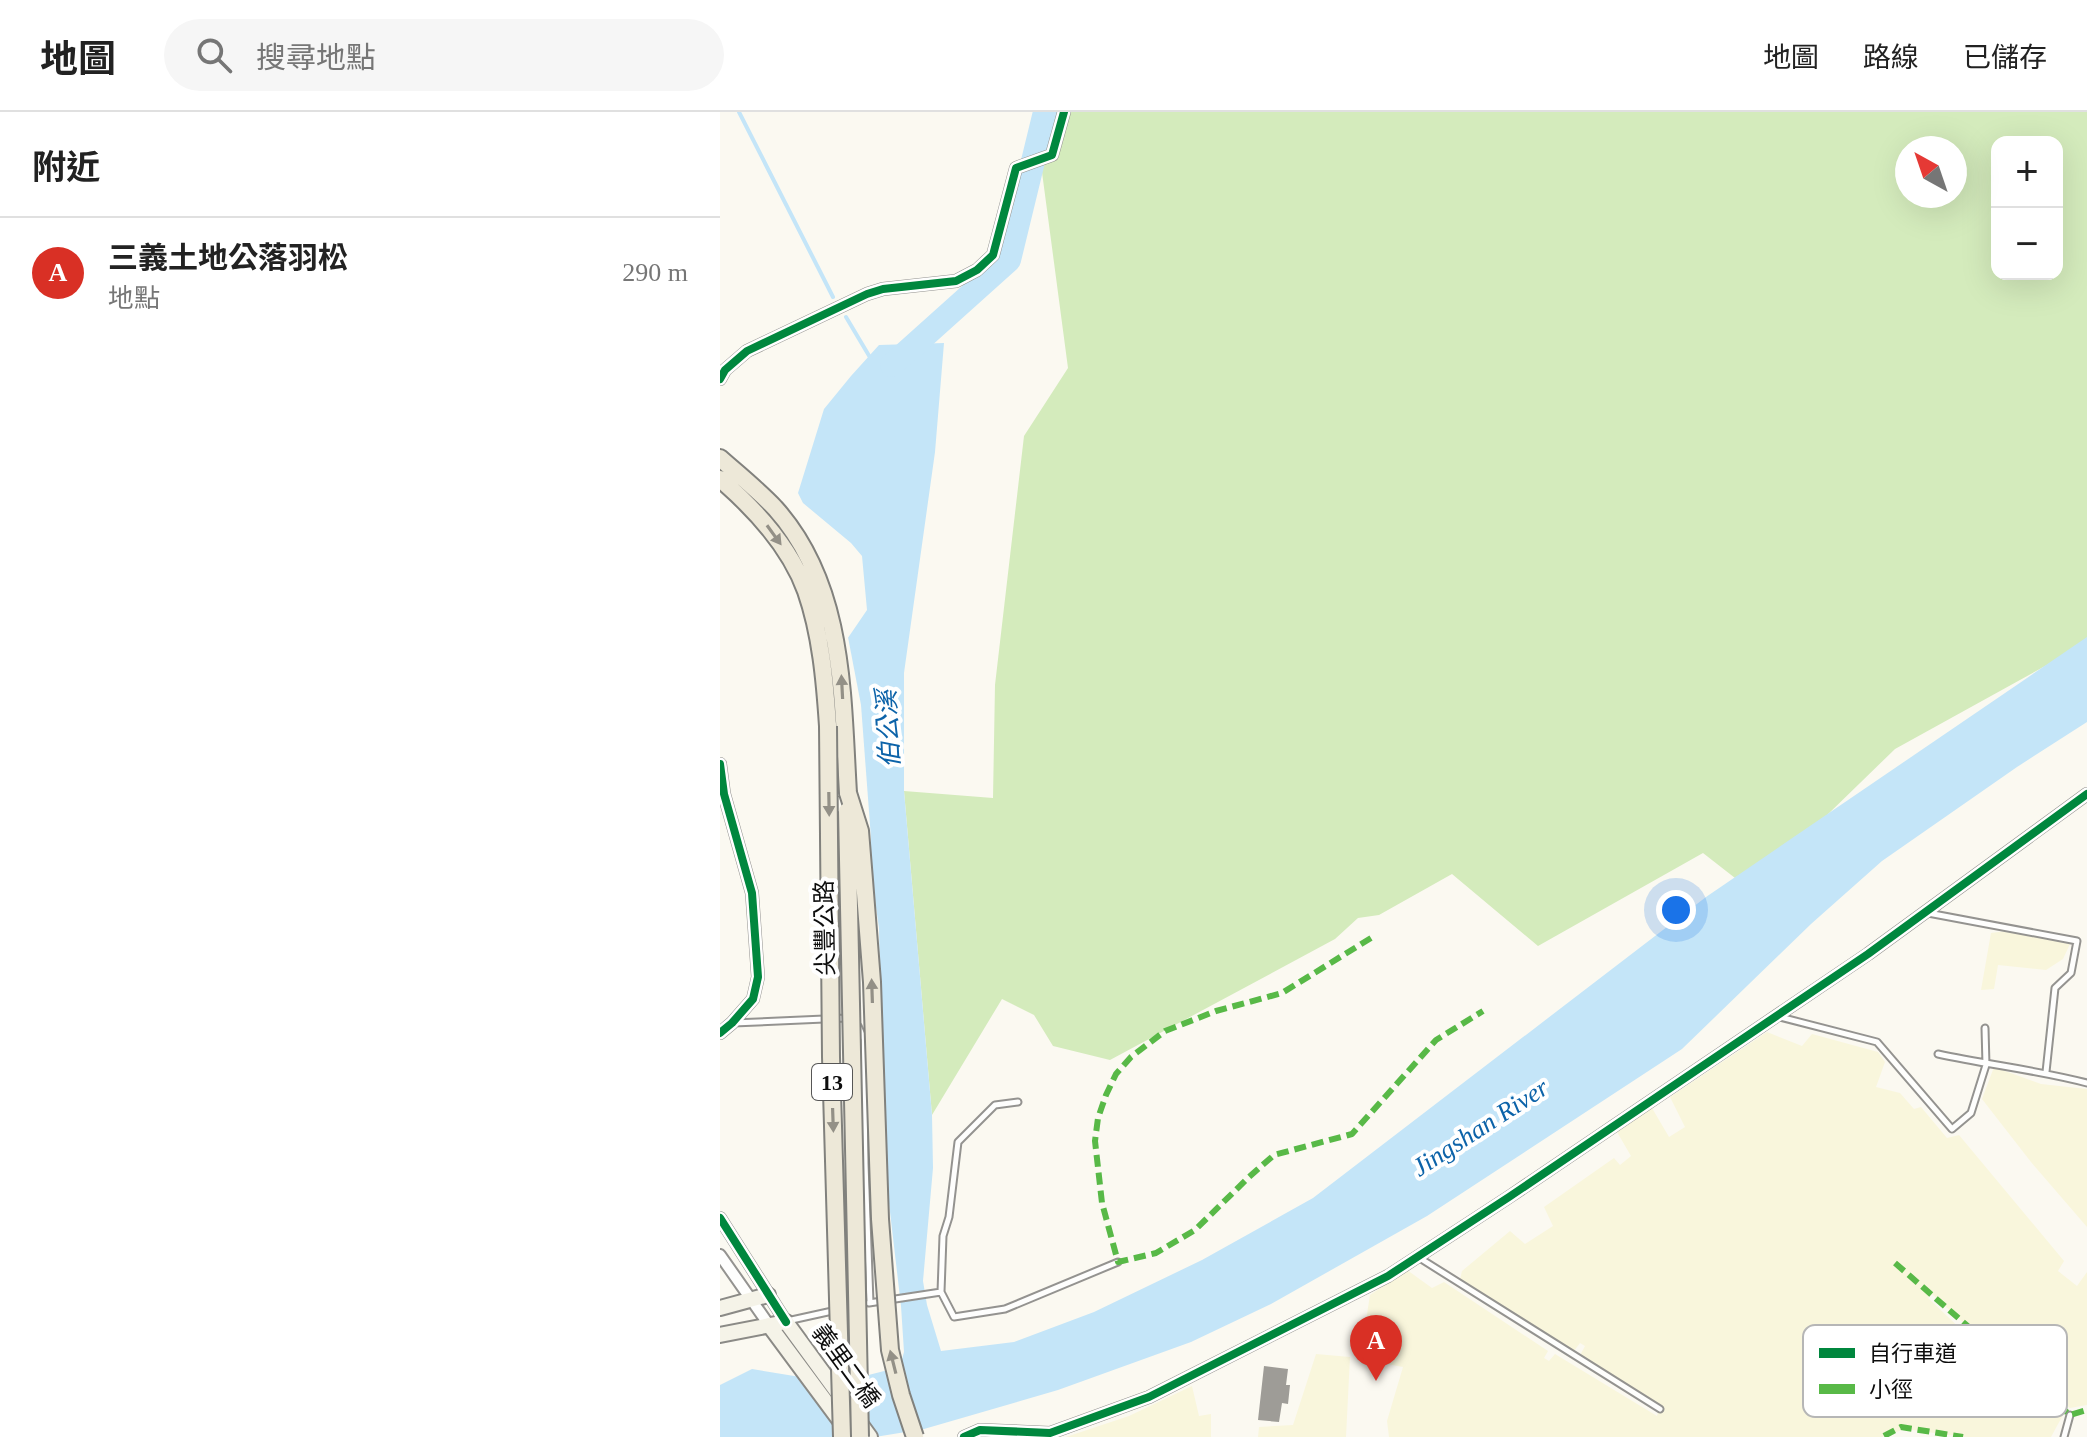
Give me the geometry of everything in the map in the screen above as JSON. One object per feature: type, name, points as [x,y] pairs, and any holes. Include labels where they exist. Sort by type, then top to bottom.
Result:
[{"type":"main road","name":"尖豐公路","points":[[720,458],[775,508],[807,555],[833,624],[841,667],[848,793],[860,1437]]},
{"type":"main road","name":"尖豐公路","points":[[720,479],[764,521],[787,554],[805,588],[812,610],[824,672],[828,726],[831,1057],[842,1437]]},
{"type":"main road","points":[[848,793],[860,831],[872,982],[880,1219],[890,1350],[915,1437]]},
{"type":"main road","points":[[720,1308],[768,1295]]},
{"type":"main road","points":[[720,1335],[786,1322]]},
{"type":"main road","name":"義里二橋","points":[[786,1322],[870,1437]]},
{"type":"main road","name":"義里二橋","points":[[769,1325],[852,1437]]},
{"type":"street","points":[[720,379],[725,370],[747,351],[867,294],[883,289],[956,281],[977,270],[993,255],[1016,168],[1052,155],[1064,112]]},
{"type":"street","points":[[720,764],[724,794],[752,893],[758,977],[753,999],[720,1033]]},
{"type":"street","points":[[964,1437],[980,1430],[1050,1433],[1149,1397],[1388,1276],[1927,912],[2087,794]]},
{"type":"street","points":[[720,1218],[786,1322]]},
{"type":"street","points":[[720,1255],[769,1325]]},
{"type":"lane","points":[[1927,912],[2077,941],[2071,973],[2055,988],[2046,1072]]},
{"type":"lane","points":[[1775,1016],[1877,1042],[1952,1129],[1971,1113],[1986,1065],[1985,1028]]},
{"type":"lane","points":[[732,1023],[846,1017],[858,1025],[864,1039],[870,1303]]},
{"type":"lane","points":[[1938,1054],[1986,1065],[2046,1072],[2087,1083]]},
{"type":"lane","points":[[1018,1102],[995,1105],[958,1142],[949,1217],[943,1236],[941,1292],[954,1317],[1005,1309],[1118,1262]]},
{"type":"lane","points":[[1418,1257],[1660,1409]]},
{"type":"lane","points":[[786,1322],[870,1303],[941,1292]]},
{"type":"lane","points":[[2064,1437],[2070,1415]]},
{"type":"shaded area","points":[[2006,931],[2070,944],[2063,959],[2046,970],[1998,965],[1994,989],[1981,990],[1991,933]]},
{"type":"shaded area","points":[[1767,1032],[1802,1046],[1812,1034],[1878,1052],[1885,1062],[1876,1087],[1900,1093],[1914,1109],[1921,1107],[1947,1138],[1959,1135],[2064,1261],[2058,1271],[2077,1286],[2087,1272],[2087,1405],[2067,1406],[2067,1325],[1966,1325],[1932,1294],[1928,1298],[1957,1325],[1803,1325],[1803,1417],[2062,1417],[2051,1437],[1964,1437],[1905,1429],[1882,1437],[1389,1437],[1387,1421],[1403,1367],[1360,1359],[1370,1295],[1407,1270],[1432,1288],[1444,1282],[1548,1351],[1544,1358],[1549,1361],[1555,1354],[1657,1416],[1659,1409],[1578,1359],[1585,1346],[1580,1343],[1571,1355],[1459,1283],[1462,1271],[1510,1231],[1525,1244],[1553,1226],[1544,1207],[1614,1158],[1620,1165],[1631,1156],[1617,1132],[1652,1108],[1669,1137],[1685,1127],[1670,1097]]},
{"type":"shaded area","points":[[1994,1067],[2041,1084],[2087,1089],[2087,1227],[1982,1099]]},
{"type":"shaded area","points":[[1316,1354],[1350,1357],[1346,1437],[1258,1437],[1259,1427],[1293,1425]]},
{"type":"shaded area","points":[[1192,1386],[1199,1416],[1211,1414],[1211,1437],[1066,1437],[1129,1416]]},
{"type":"green space","points":[[1034,112],[2087,112],[2087,643],[1895,749],[1756,884],[1735,878],[1703,853],[1538,946],[1452,874],[1379,915],[1358,918],[1335,939],[1110,1060],[1053,1046],[1034,1015],[1002,999],[932,1115],[904,791],[993,798],[995,685],[1024,436],[1068,368]]},
{"type":"water","name":"Jingshan River","points":[[944,343],[935,452],[904,673],[904,791],[932,1115],[933,1168],[923,1281],[941,1351],[1014,1342],[1094,1312],[1202,1260],[1313,1198],[1706,897],[2087,637],[2087,722],[1882,861],[1811,924],[1682,1049],[1427,1216],[1271,1304],[1191,1342],[1058,1390],[924,1429],[875,1437],[720,1437],[720,1385],[752,1369],[837,1383],[900,1367],[904,1352],[883,1152],[879,928],[839,651],[867,610],[862,556],[803,503],[798,493],[824,409],[879,345]]},
{"type":"pier","points":[[847,632],[861,705],[871,838],[871,901],[840,841],[825,717],[835,650]]},
{"type":"building","points":[[1264,1366],[1288,1369],[1288,1404],[1282,1403],[1279,1422],[1258,1420]]},
{"type":"waterway","points":[[739,112],[833,297]]},
{"type":"waterway","name":"伯公溪","points":[[892,365],[1009,260],[1045,112]]},
{"type":"waterway","points":[[846,317],[871,359]]},
{"type":"marked path","points":[[1371,938],[1282,993],[1216,1011],[1165,1031],[1131,1057],[1116,1074],[1098,1118],[1095,1141],[1102,1203],[1118,1262],[1156,1253],[1195,1230],[1274,1155],[1352,1134],[1436,1040],[1483,1011]]},
{"type":"marked path","points":[[1895,1263],[1966,1325]]},
{"type":"marked path","points":[[2067,1412],[2070,1415],[2087,1410]]},
{"type":"marked path","points":[[1884,1436],[1901,1427],[1963,1437]]},
{"type":"cycle path","points":[[720,379],[725,370],[747,351],[867,294],[883,289],[956,281],[977,270],[993,255],[1016,168],[1052,155],[1064,112]]},
{"type":"cycle path","points":[[720,764],[724,794],[752,893],[758,977],[753,999],[720,1033]]},
{"type":"cycle path","points":[[964,1437],[980,1430],[1050,1433],[1149,1397],[1388,1276],[1868,954],[2087,794]]},
{"type":"cycle path","points":[[720,1218],[786,1322]]},
{"type":"place","name":"三義土地公落羽松","points":[[1376,1381]]}]
